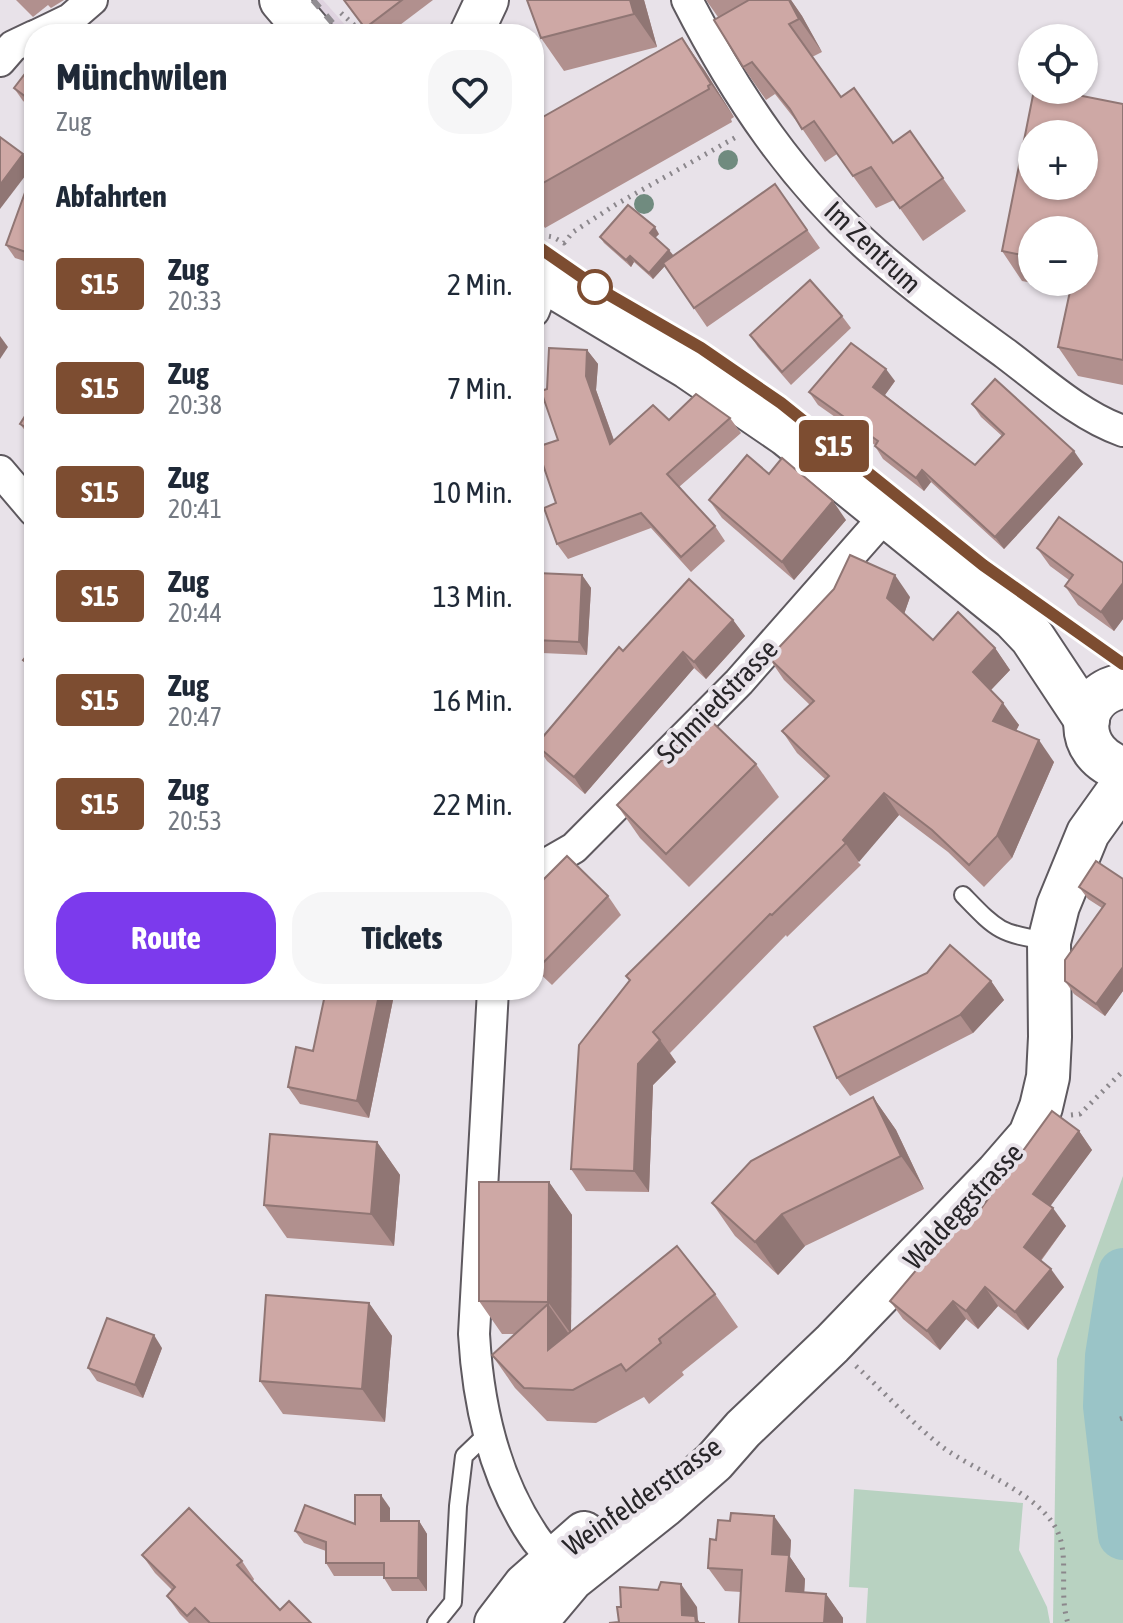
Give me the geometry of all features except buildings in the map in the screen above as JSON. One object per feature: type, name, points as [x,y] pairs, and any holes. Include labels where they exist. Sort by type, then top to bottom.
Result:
[{"type":"main road","points":[[282,0],[321,18]]},
{"type":"main road","points":[[476,24],[487,0]]},
{"type":"main road","points":[[544,292],[639,336],[763,417],[983,592],[1032,637],[1119,687]]},
{"type":"main road","points":[[1032,637],[1101,746]]},
{"type":"main road","points":[[1101,746],[1096,700],[1119,687]]},
{"type":"main road","name":"Waldeggstrasse","points":[[1088,833],[1101,746]]},
{"type":"main road","name":"Waldeggstrasse","points":[[743,1429],[832,1344],[1030,1135],[1048,1077],[1049,942],[1058,906],[1088,833],[1123,784]]},
{"type":"main road","name":"Weinfelderstrasse","points":[[535,1623],[579,1537],[704,1447],[743,1429]]},
{"type":"main road","name":"Weinfelderstrasse","points":[[496,1623],[525,1585],[563,1569]]},
{"type":"street","points":[[59,24],[92,0]]},
{"type":"street","name":"Im Zentrum","points":[[687,0],[732,84],[782,155],[833,212],[911,284],[1056,392],[1106,425],[1123,431]]},
{"type":"street","points":[[0,61],[13,46],[24,41]]},
{"type":"street","points":[[0,471],[24,499]]},
{"type":"street","name":"Schmiedstrasse","points":[[544,865],[574,848],[717,704],[886,515]]},
{"type":"street","name":"Weinfelderstrasse","points":[[492,1000],[474,1334],[477,1381],[499,1469],[533,1537],[563,1569]]},
{"type":"lane","points":[[963,895],[995,927],[1018,937],[1049,942]]},
{"type":"lane","points":[[436,1623],[453,1602],[464,1456],[488,1433]]},
{"type":"path","points":[[544,235],[564,243],[573,232],[615,205],[760,124]]},
{"type":"path","points":[[1062,1115],[1080,1114],[1123,1071]]},
{"type":"path","points":[[832,1344],[942,1446],[1028,1499],[1050,1518],[1060,1539],[1064,1611],[1068,1623]]},
{"type":"shaded area","points":[[300,0],[323,0],[344,24],[320,24]]},
{"type":"green space","points":[[1123,1176],[1123,1623],[1053,1623],[1057,1359]]},
{"type":"green space","points":[[854,1489],[1023,1503],[1019,1550],[1047,1607],[1050,1623],[866,1623],[868,1588],[849,1587]]},
{"type":"waterway","points":[[1123,1273],[1110,1356],[1108,1406],[1123,1535]]},
{"type":"railway","points":[[313,0],[333,24]]},
{"type":"railway","points":[[544,251],[599,289],[701,348],[781,403],[983,565],[1123,664]]},
{"type":"train","name":"S15","points":[[544,251],[599,289],[701,348],[781,403],[983,565],[1123,664]]}]
